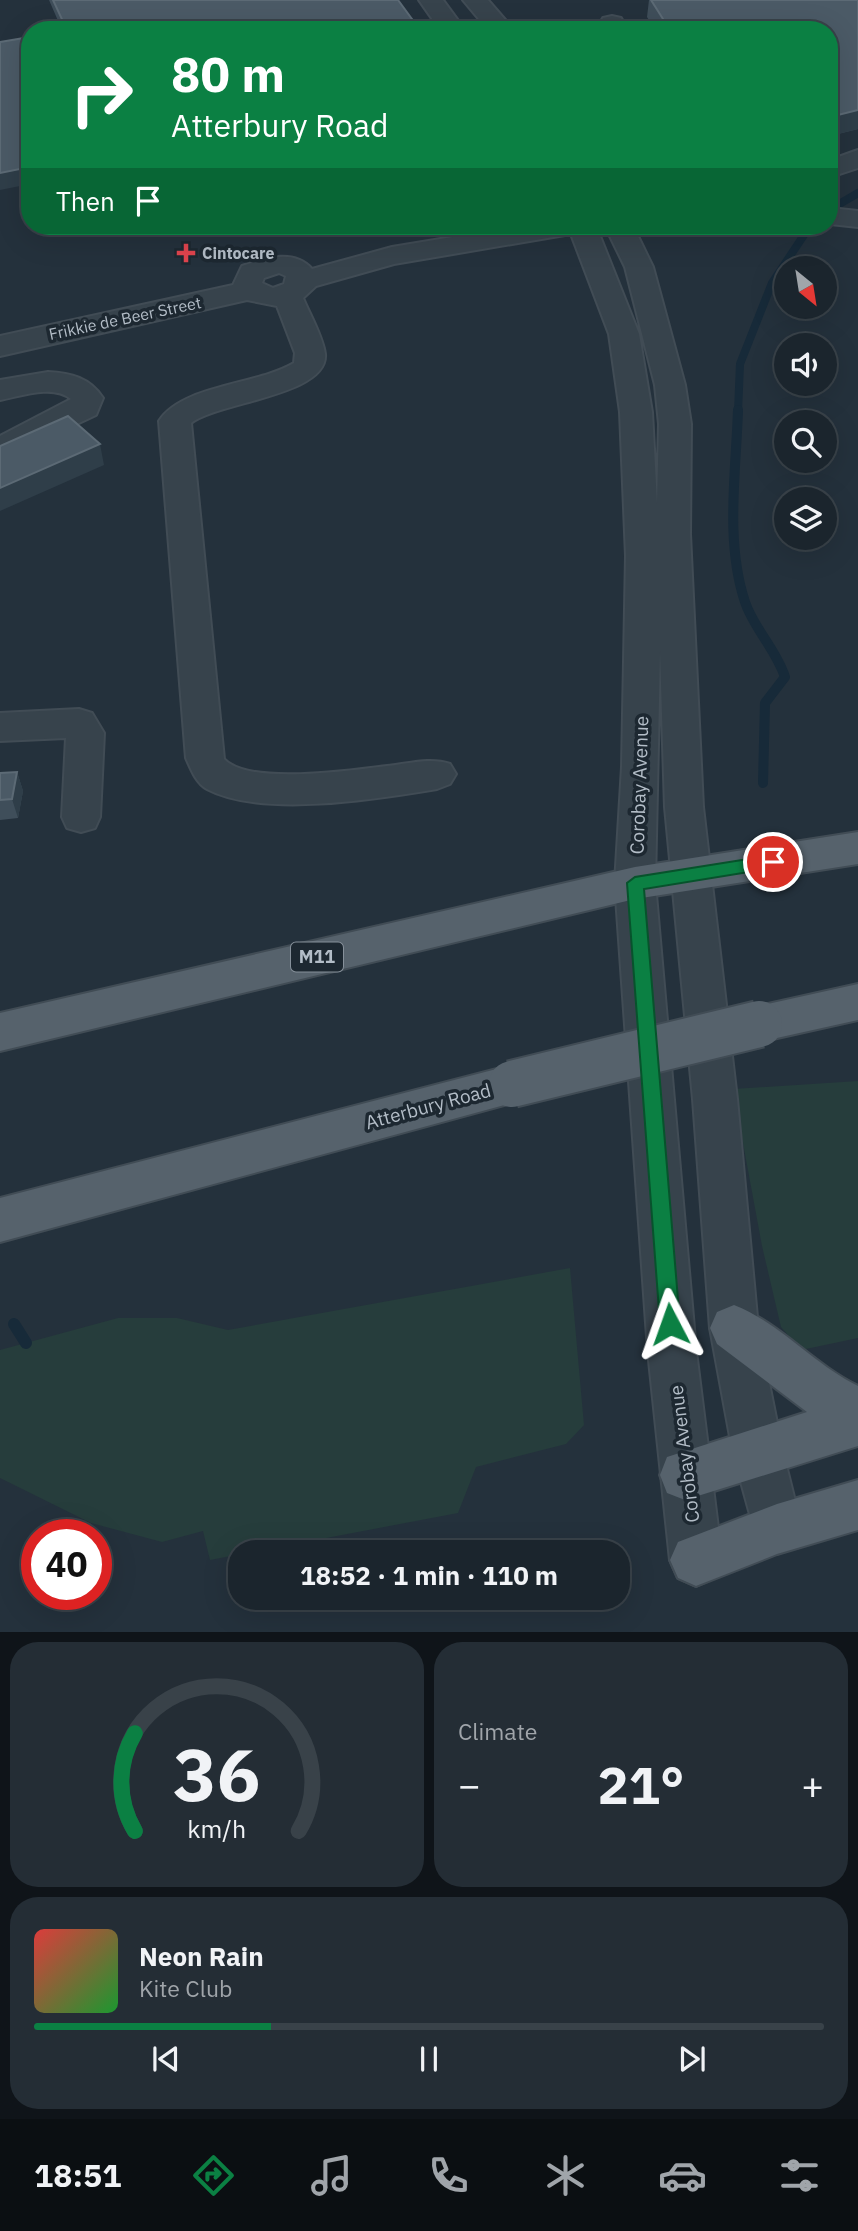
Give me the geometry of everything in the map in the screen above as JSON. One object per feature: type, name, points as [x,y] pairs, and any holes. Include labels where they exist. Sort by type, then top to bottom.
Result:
[{"type":"main road","name":"M11","points":[[0,1032],[635,883],[858,848]]},
{"type":"main road","name":"Atterbury Road","points":[[0,1220],[512,1084],[858,1002]]},
{"type":"main road","points":[[759,1024],[858,1020]]},
{"type":"main road","points":[[734,1328],[814,1390],[858,1411]]},
{"type":"main road","points":[[685,1475],[858,1421]]},
{"type":"main road","points":[[696,1560],[776,1529],[858,1505]]},
{"type":"street","points":[[431,0],[446,21]]},
{"type":"street","points":[[475,0],[494,21]]},
{"type":"street","points":[[838,166],[858,158]]},
{"type":"street","points":[[838,217],[858,219]]},
{"type":"street","name":"Frikkie de Beer Street","points":[[279,285],[443,235]]},
{"type":"street","name":"Frikkie de Beer Street","points":[[0,346],[279,285],[392,256],[514,235]]},
{"type":"street","name":"Corobay Avenue","points":[[586,235],[624,334],[636,412],[643,556],[641,766],[635,883],[672,1351],[696,1560]]},
{"type":"street","name":"Corobay Avenue","points":[[623,235],[639,267],[660,341],[673,404],[673,534],[682,770],[691,874],[715,1099],[734,1328],[776,1529]]},
{"type":"street","points":[[279,285],[310,354],[311,363],[304,372],[271,387],[191,408],[177,416],[175,421],[204,754],[208,766],[227,782],[260,787],[344,786],[437,774]]},
{"type":"street","points":[[0,390],[67,381],[81,388],[87,398],[85,408],[0,449]]},
{"type":"street","points":[[0,727],[79,723],[85,733],[81,817]]},
{"type":"green space","points":[[858,1081],[858,1338],[801,1350],[781,1327],[762,1246],[733,1089]]},
{"type":"green space","points":[[570,1268],[584,1425],[566,1444],[476,1467],[458,1513],[316,1540],[228,1540],[228,1557],[210,1560],[203,1531],[162,1542],[112,1529],[112,1519],[83,1519],[0,1478],[0,1350],[118,1318],[177,1318],[228,1330]]},
{"type":"building","points":[[53,0],[398,0],[413,21],[63,21]]},
{"type":"building","points":[[651,0],[858,0],[858,110],[838,115],[838,21],[664,21]]},
{"type":"building","points":[[21,38],[21,169],[0,173],[0,42]]},
{"type":"building","points":[[68,416],[100,444],[0,488],[0,446]]},
{"type":"building","points":[[17,772],[12,799],[0,800],[0,773]]},
{"type":"waterway","points":[[841,203],[858,193]]},
{"type":"waterway","points":[[738,412],[740,364],[772,283],[804,235]]},
{"type":"waterway","points":[[738,410],[733,531],[739,579],[749,612],[785,677],[765,703],[763,783]]},
{"type":"waterway","points":[[14,1324],[26,1343]]},
{"type":"place","name":"Cintocare","points":[[186,253]]},
{"type":"route","points":[[670,1324],[635,883],[773,862]]}]
